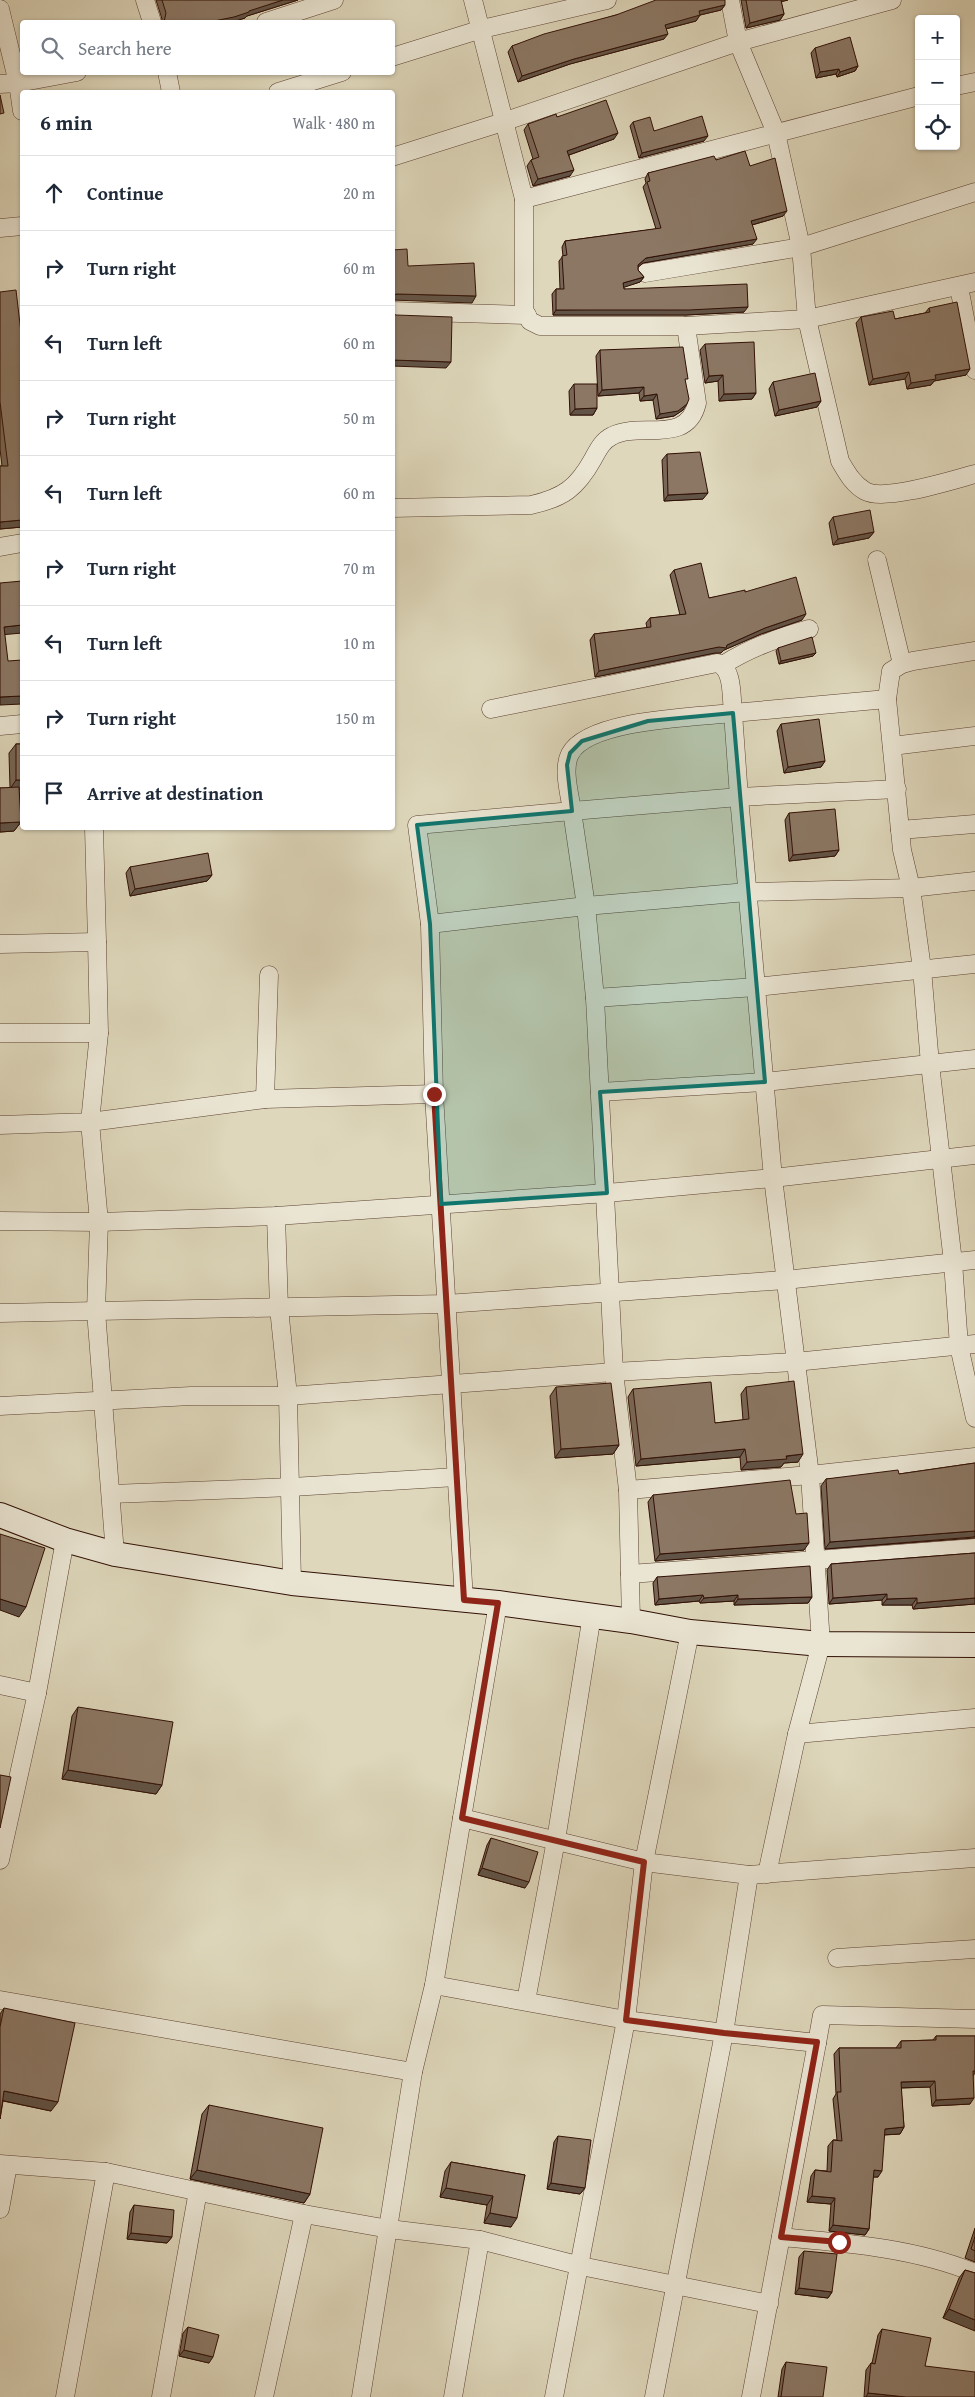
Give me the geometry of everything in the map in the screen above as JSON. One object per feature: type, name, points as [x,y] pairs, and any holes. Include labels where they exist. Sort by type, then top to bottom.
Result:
[{"type":"main road","points":[[0,1514],[65,1540],[114,1554],[292,1583],[498,1603],[592,1615],[690,1632],[821,1644],[975,1645]]},
{"type":"street","points":[[145,0],[151,20]]},
{"type":"street","points":[[272,20],[334,0]]},
{"type":"street","points":[[473,0],[482,29],[503,122],[524,199],[524,310],[530,321],[540,326],[686,326],[807,319],[967,285],[975,370]]},
{"type":"street","points":[[395,56],[482,29],[607,0]]},
{"type":"street","points":[[730,0],[738,42],[776,133],[801,247],[807,319],[840,462],[849,478],[866,492],[888,494],[975,474]]},
{"type":"street","points":[[395,156],[503,122],[738,42],[892,0]]},
{"type":"street","points":[[0,9],[20,97]]},
{"type":"street","points":[[0,84],[18,83],[62,75]]},
{"type":"street","points":[[168,75],[171,90]]},
{"type":"street","points":[[284,90],[332,75]]},
{"type":"street","points":[[960,85],[975,82]]},
{"type":"street","points":[[524,199],[915,97]]},
{"type":"street","points":[[645,273],[801,247],[975,192]]},
{"type":"street","points":[[0,228],[20,226]]},
{"type":"street","points":[[395,311],[527,316]]},
{"type":"street","points":[[395,508],[531,505],[550,501],[575,486],[604,441],[623,432],[671,430],[686,423],[694,414],[697,403],[686,326]]},
{"type":"street","points":[[0,546],[20,543]]},
{"type":"street","points":[[877,560],[902,664]]},
{"type":"street","points":[[723,665],[738,655],[782,637],[809,629]]},
{"type":"street","points":[[975,651],[902,664],[892,671],[888,699],[902,850],[912,888],[953,1262],[967,1345],[975,1418]]},
{"type":"street","points":[[491,709],[717,663],[723,665],[728,670],[773,1178],[784,1280],[810,1475],[817,1559],[821,1644],[797,1734],[767,1874]]},
{"type":"street","points":[[631,1621],[628,1490],[614,1372],[595,998],[586,906],[567,765],[570,753],[582,741],[609,730],[648,721],[888,699]]},
{"type":"street","points":[[0,726],[20,724]]},
{"type":"street","points":[[892,746],[975,736]]},
{"type":"street","points":[[464,1600],[434,1094],[430,924],[417,825],[739,797],[897,789]]},
{"type":"street","points":[[900,830],[975,824]]},
{"type":"street","points":[[94,830],[99,1033],[90,1122],[99,1222],[96,1311],[114,1554]]},
{"type":"street","points":[[430,924],[586,906],[747,892],[912,888],[975,881]]},
{"type":"street","points":[[0,944],[97,942]]},
{"type":"street","points":[[595,998],[756,987],[975,964]]},
{"type":"street","points":[[265,1099],[269,976]]},
{"type":"street","points":[[0,1033],[99,1033]]},
{"type":"street","points":[[600,1092],[765,1082],[975,1059]]},
{"type":"street","points":[[0,1125],[90,1122],[265,1099],[434,1094]]},
{"type":"street","points":[[0,1221],[99,1222],[276,1216],[606,1193],[773,1178],[941,1157],[975,1155]]},
{"type":"street","points":[[276,1216],[279,1308],[288,1396],[292,1487],[292,1583]]},
{"type":"street","points":[[0,1313],[446,1304],[784,1280],[975,1260]]},
{"type":"street","points":[[0,1406],[191,1396],[288,1396],[614,1372],[795,1362],[967,1345]]},
{"type":"street","points":[[628,1490],[810,1475],[975,1457]]},
{"type":"street","points":[[111,1494],[292,1487],[456,1477]]},
{"type":"street","points":[[0,1860],[36,1693],[65,1540]]},
{"type":"street","points":[[630,1574],[975,1548]]},
{"type":"street","points":[[361,2397],[413,2072],[434,1984],[498,1603]]},
{"type":"street","points":[[526,2000],[556,1840],[592,1615]]},
{"type":"street","points":[[554,2397],[581,2266],[626,2020],[644,1862],[690,1632]]},
{"type":"street","points":[[0,1685],[36,1693]]},
{"type":"street","points":[[797,1734],[975,1718]]},
{"type":"street","points":[[462,1818],[644,1862],[749,1874],[975,1858]]},
{"type":"street","points":[[654,2397],[724,2033],[749,1874]]},
{"type":"street","points":[[838,1958],[975,1949]]},
{"type":"street","points":[[434,1984],[626,2020],[724,2033],[817,2042]]},
{"type":"street","points":[[0,2000],[413,2072]]},
{"type":"street","points":[[751,2397],[822,2015],[975,2020]]},
{"type":"street","points":[[0,2209],[4,2164],[106,2172],[304,2214],[389,2229],[480,2240],[581,2266],[675,2283],[769,2304]]},
{"type":"street","points":[[65,2397],[106,2172]]},
{"type":"street","points":[[161,2397],[198,2191]]},
{"type":"street","points":[[264,2397],[304,2214]]},
{"type":"street","points":[[781,2237],[839,2242],[906,2252],[975,2273]]},
{"type":"street","points":[[453,2397],[480,2240]]},
{"type":"highlighted area","points":[[733,713],[765,1082],[600,1092],[607,1193],[441,1204],[430,924],[417,825],[572,811],[567,765],[570,753],[582,741],[648,721]]},
{"type":"building","points":[[162,0],[283,0],[234,17],[219,20],[164,20],[166,13]]},
{"type":"building","points":[[656,0],[725,0],[725,5],[699,11],[700,15],[665,25],[668,34],[574,59],[522,76],[512,46],[544,34],[616,15]]},
{"type":"building","points":[[746,0],[781,0],[784,14],[750,23]]},
{"type":"building","points":[[850,37],[858,66],[840,72],[839,69],[820,72],[815,48]]},
{"type":"building","points":[[0,95],[4,113],[0,114]]},
{"type":"building","points":[[606,100],[618,133],[567,151],[574,170],[538,179],[531,160],[539,157],[528,124],[556,114],[557,117]]},
{"type":"building","points":[[702,116],[708,136],[642,153],[633,122],[650,117],[654,131]]},
{"type":"building","points":[[745,151],[750,166],[775,158],[787,211],[751,221],[757,239],[646,258],[638,265],[638,270],[644,277],[623,283],[624,289],[747,284],[748,307],[689,310],[556,310],[556,289],[564,289],[562,256],[567,255],[565,241],[661,228],[647,182],[650,181],[648,173],[714,156],[716,160]]},
{"type":"building","points":[[407,249],[408,266],[474,263],[476,296],[395,294],[395,250]]},
{"type":"building","points":[[16,290],[20,324],[20,520],[0,522],[0,466],[8,466],[0,402],[0,292]]},
{"type":"building","points":[[957,302],[970,369],[935,375],[936,379],[911,383],[909,372],[873,379],[861,317],[893,311],[895,319],[930,312],[929,308]]},
{"type":"building","points":[[395,314],[452,317],[451,362],[395,360]]},
{"type":"building","points":[[754,342],[756,393],[724,394],[723,375],[709,376],[705,344]]},
{"type":"building","points":[[683,347],[688,379],[685,379],[689,399],[687,404],[678,411],[660,414],[657,394],[644,396],[644,387],[602,390],[600,350]]},
{"type":"building","points":[[815,373],[821,401],[779,410],[773,382]]},
{"type":"building","points":[[574,384],[597,384],[597,408],[575,409]]},
{"type":"building","points":[[700,452],[708,493],[668,495],[667,454]]},
{"type":"building","points":[[870,510],[874,532],[838,539],[833,517]]},
{"type":"building","points":[[701,563],[709,598],[745,590],[745,592],[796,577],[806,614],[765,628],[727,645],[726,648],[719,647],[599,671],[594,634],[651,627],[650,618],[686,614],[674,570]]},
{"type":"building","points":[[20,581],[20,625],[4,627],[8,661],[20,660],[20,696],[0,697],[0,583]]},
{"type":"building","points":[[812,637],[816,653],[781,661],[778,648]]},
{"type":"building","points":[[819,719],[825,761],[788,767],[781,724]]},
{"type":"building","points":[[16,744],[20,744],[20,780],[16,780]]},
{"type":"building","points":[[19,787],[20,822],[0,823],[0,788]]},
{"type":"building","points":[[835,809],[839,850],[793,855],[789,813]]},
{"type":"building","points":[[208,853],[212,875],[135,889],[130,867]]},
{"type":"building","points":[[794,1381],[803,1454],[786,1456],[787,1459],[747,1462],[745,1449],[641,1459],[633,1389],[711,1382],[715,1423],[749,1419],[746,1387]]},
{"type":"building","points":[[611,1383],[619,1445],[561,1449],[556,1387]]},
{"type":"building","points":[[975,1463],[975,1531],[830,1542],[826,1479],[898,1470],[899,1474]]},
{"type":"building","points":[[790,1480],[796,1514],[807,1513],[809,1543],[660,1554],[653,1495]]},
{"type":"building","points":[[0,1534],[45,1548],[26,1607],[0,1599]]},
{"type":"building","points":[[975,1553],[975,1598],[917,1603],[917,1598],[887,1599],[887,1594],[833,1598],[831,1564]]},
{"type":"building","points":[[810,1566],[812,1597],[738,1599],[738,1595],[704,1598],[703,1595],[659,1599],[657,1577]]},
{"type":"building","points":[[78,1707],[173,1722],[162,1785],[68,1770]]},
{"type":"building","points":[[0,1775],[11,1777],[0,1828]]},
{"type":"building","points":[[491,1838],[538,1852],[529,1882],[482,1868]]},
{"type":"building","points":[[4,2008],[75,2023],[58,2102],[4,2091],[0,2119],[0,2027]]},
{"type":"building","points":[[936,2036],[975,2036],[974,2098],[936,2100],[935,2081],[901,2082],[904,2127],[885,2129],[882,2171],[874,2170],[869,2229],[833,2225],[835,2198],[812,2196],[815,2170],[831,2172],[833,2140],[842,2141],[837,2092],[841,2092],[839,2048],[901,2048],[901,2041],[936,2040]]},
{"type":"building","points":[[209,2105],[323,2128],[310,2194],[197,2170]]},
{"type":"building","points":[[558,2136],[591,2140],[585,2188],[551,2183]]},
{"type":"building","points":[[451,2162],[525,2175],[517,2218],[490,2213],[493,2196],[446,2188]]},
{"type":"building","points":[[134,2205],[174,2210],[172,2237],[131,2233]]},
{"type":"building","points":[[975,2237],[975,2251],[971,2249]]},
{"type":"building","points":[[804,2251],[837,2254],[832,2292],[799,2288]]},
{"type":"building","points":[[965,2270],[975,2273],[975,2320],[949,2309]]},
{"type":"building","points":[[188,2327],[219,2335],[213,2357],[184,2350]]},
{"type":"building","points":[[882,2329],[931,2338],[925,2366],[975,2372],[975,2397],[906,2397],[868,2393],[871,2363],[875,2364]]},
{"type":"building","points":[[786,2362],[827,2367],[823,2397],[781,2397]]},
{"type":"route","points":[[434,1094],[464,1600],[498,1603],[462,1818],[644,1862],[626,2020],[724,2033],[817,2042],[781,2237],[839,2242]]}]
